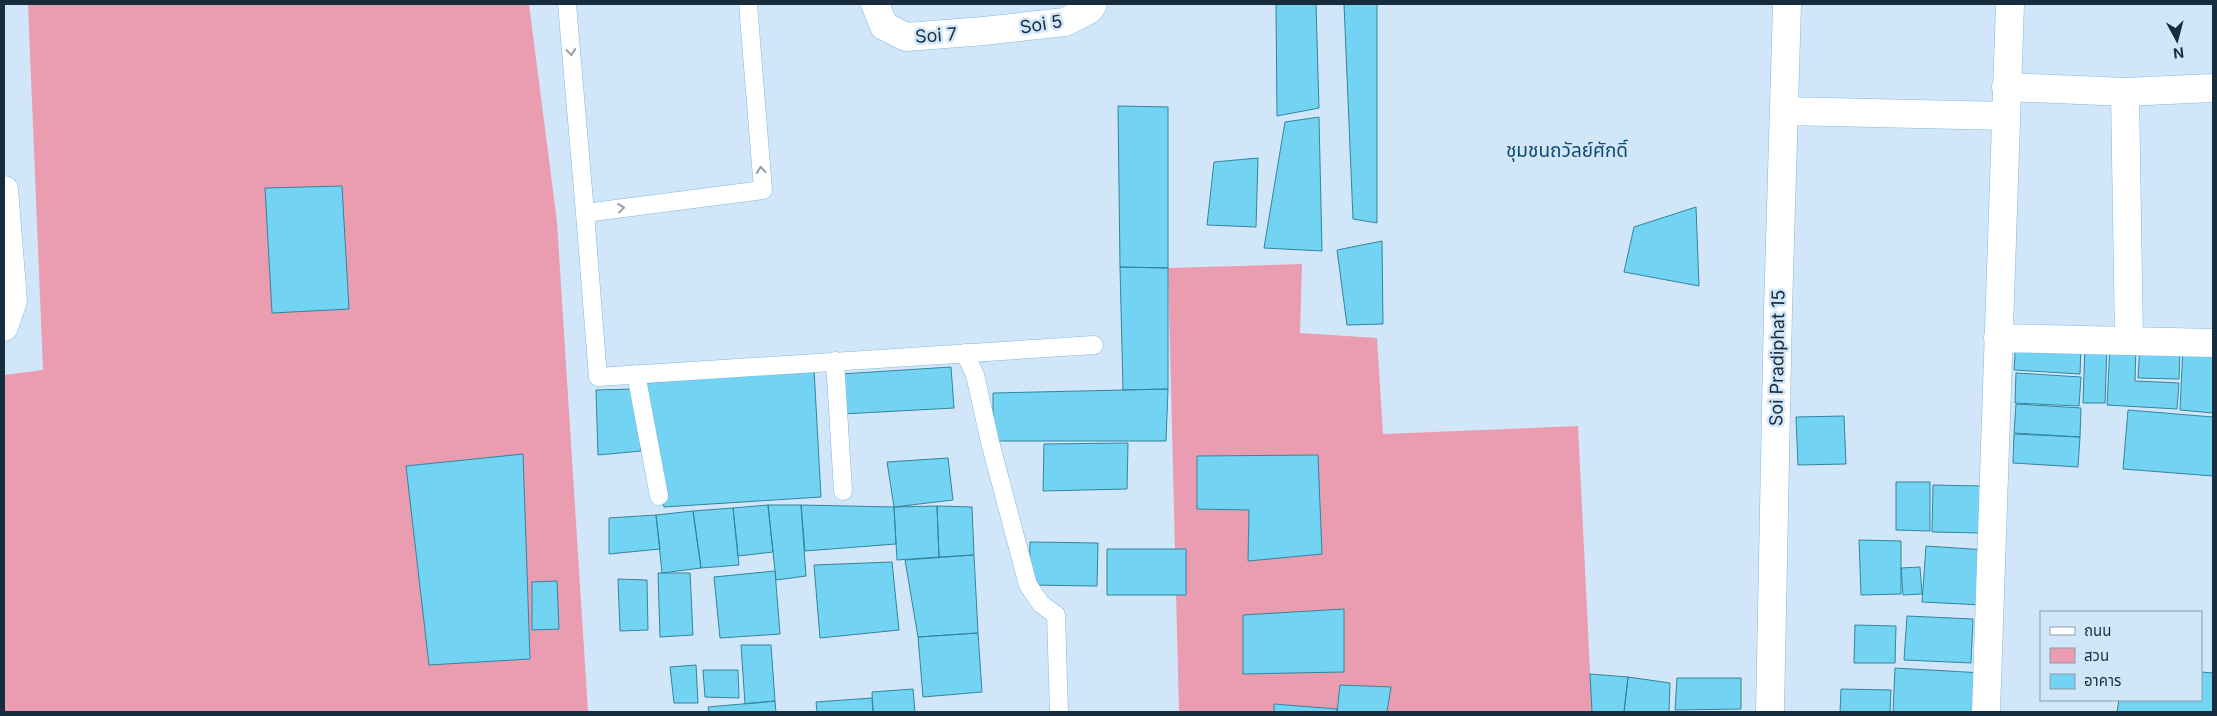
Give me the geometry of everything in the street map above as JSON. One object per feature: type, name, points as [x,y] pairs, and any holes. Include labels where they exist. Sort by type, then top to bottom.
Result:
[{"type":"street","name":"Soi 7","points":[[875,4],[884,26],[906,37],[984,31]]},
{"type":"street","name":"Soi 5","points":[[984,31],[1065,22],[1090,9],[1093,4]]},
{"type":"street","name":"Soi Pradiphat 15","points":[[1770,712],[1787,4]]},
{"type":"street","points":[[1986,712],[2010,4]]},
{"type":"street","points":[[2006,87],[2125,92],[2213,88]]},
{"type":"street","points":[[2125,92],[2129,341]]},
{"type":"street","points":[[1785,110],[2006,116]]},
{"type":"street","points":[[4,190],[13,301],[4,327]]},
{"type":"street","points":[[1998,338],[2213,343]]},
{"type":"lane","points":[[567,4],[598,377],[1094,345]]},
{"type":"lane","points":[[585,213],[762,190],[748,4]]},
{"type":"lane","points":[[965,353],[975,375],[990,442],[1028,585],[1041,604],[1056,615],[1059,712]]},
{"type":"lane","points":[[834,362],[843,490]]},
{"type":"lane","points":[[636,374],[659,496]]},
{"type":"green space","points":[[28,4],[529,4],[557,222],[588,712],[4,712],[4,375],[43,370]]},
{"type":"green space","points":[[1302,264],[1300,333],[1377,338],[1383,434],[1578,426],[1592,712],[1179,712],[1168,268]]},
{"type":"building","points":[[1276,4],[1316,4],[1319,108],[1277,116]]},
{"type":"building","points":[[1344,4],[1377,4],[1377,223],[1353,219]]},
{"type":"building","points":[[1118,106],[1168,107],[1168,268],[1120,267]]},
{"type":"building","points":[[1319,117],[1322,251],[1264,248],[1285,122]]},
{"type":"building","points":[[1258,158],[1256,227],[1207,225],[1214,162]]},
{"type":"building","points":[[342,186],[349,309],[272,313],[265,188]]},
{"type":"building","points":[[1696,207],[1699,286],[1624,272],[1634,227]]},
{"type":"building","points":[[1382,241],[1383,324],[1347,325],[1337,250]]},
{"type":"building","points":[[1120,267],[1168,268],[1168,389],[1123,390]]},
{"type":"building","points":[[2016,341],[2081,345],[2080,374],[2014,370]]},
{"type":"building","points":[[2110,344],[2136,345],[2135,381],[2179,383],[2177,409],[2107,405]]},
{"type":"building","points":[[2140,344],[2180,346],[2179,379],[2138,378]]},
{"type":"building","points":[[2085,345],[2107,346],[2105,403],[2083,403]]},
{"type":"building","points":[[2183,346],[2213,347],[2213,413],[2180,410]]},
{"type":"building","points":[[951,367],[954,408],[843,414],[841,374]]},
{"type":"building","points":[[814,369],[821,497],[664,507],[646,383]]},
{"type":"building","points":[[2016,373],[2081,377],[2079,406],[2015,403]]},
{"type":"building","points":[[636,389],[641,451],[598,455],[596,390]]},
{"type":"building","points":[[1168,389],[1166,441],[993,441],[993,393]]},
{"type":"building","points":[[2016,404],[2081,408],[2080,437],[2014,433]]},
{"type":"building","points":[[2128,410],[2213,417],[2213,476],[2123,469]]},
{"type":"building","points":[[1844,416],[1846,464],[1798,465],[1796,417]]},
{"type":"building","points":[[2014,434],[2080,437],[2078,467],[2013,463]]},
{"type":"building","points":[[1128,443],[1127,489],[1043,491],[1044,444]]},
{"type":"building","points":[[523,454],[530,659],[429,665],[406,466]]},
{"type":"building","points":[[1318,455],[1322,554],[1248,561],[1249,510],[1197,509],[1197,456]]},
{"type":"building","points":[[948,458],[953,500],[894,507],[887,462]]},
{"type":"building","points":[[1896,482],[1930,482],[1930,531],[1896,530]]},
{"type":"building","points":[[1933,485],[1981,486],[1980,533],[1932,532]]},
{"type":"building","points":[[768,505],[801,505],[806,576],[776,580]]},
{"type":"building","points":[[768,505],[773,552],[738,556],[733,508]]},
{"type":"building","points":[[801,505],[894,507],[896,544],[805,551]]},
{"type":"building","points":[[937,506],[972,507],[974,555],[939,557]]},
{"type":"building","points":[[937,506],[939,557],[897,560],[894,507]]},
{"type":"building","points":[[733,508],[739,565],[701,568],[693,511]]},
{"type":"building","points":[[693,511],[701,568],[662,573],[656,515]]},
{"type":"building","points":[[656,515],[660,549],[609,554],[609,518]]},
{"type":"building","points":[[1859,540],[1901,541],[1901,594],[1861,595]]},
{"type":"building","points":[[1030,542],[1098,543],[1097,586],[1029,585]]},
{"type":"building","points":[[1926,546],[1987,550],[1983,605],[1922,602]]},
{"type":"building","points":[[1107,549],[1186,549],[1186,595],[1107,595]]},
{"type":"building","points":[[974,555],[978,633],[918,637],[905,560]]},
{"type":"building","points":[[892,562],[899,630],[820,638],[814,565]]},
{"type":"building","points":[[1920,567],[1922,594],[1903,595],[1901,568]]},
{"type":"building","points":[[775,571],[780,634],[720,638],[714,577]]},
{"type":"building","points":[[658,573],[690,573],[693,635],[660,637]]},
{"type":"building","points":[[618,579],[647,580],[648,630],[620,631]]},
{"type":"building","points":[[557,581],[559,629],[532,630],[532,582]]},
{"type":"building","points":[[1344,609],[1344,672],[1243,674],[1243,615]]},
{"type":"building","points":[[1907,616],[1973,619],[1971,663],[1904,660]]},
{"type":"building","points":[[1855,625],[1896,626],[1895,663],[1854,663]]},
{"type":"building","points":[[978,633],[982,692],[923,697],[918,637]]},
{"type":"building","points":[[741,645],[771,645],[775,701],[745,704]]},
{"type":"building","points":[[696,665],[698,703],[674,703],[670,667]]},
{"type":"building","points":[[1895,668],[1983,673],[1980,712],[1893,712]]},
{"type":"building","points":[[703,670],[738,670],[739,698],[705,697]]},
{"type":"building","points":[[2202,672],[2213,673],[2213,712],[2117,712],[2119,701],[2202,701]]},
{"type":"building","points":[[1590,674],[1628,677],[1624,712],[1592,712]]},
{"type":"building","points":[[1628,677],[1670,683],[1669,712],[1624,712]]},
{"type":"building","points":[[1677,678],[1741,678],[1741,709],[1675,710]]},
{"type":"building","points":[[1340,685],[1391,687],[1387,712],[1337,712]]},
{"type":"building","points":[[913,689],[915,712],[873,712],[872,692]]},
{"type":"building","points":[[1841,689],[1891,690],[1890,712],[1840,712]]},
{"type":"building","points":[[872,698],[873,712],[817,712],[816,702]]},
{"type":"building","points":[[775,701],[776,712],[709,712],[708,707]]},
{"type":"building","points":[[1274,704],[1337,709],[1336,712],[1274,712]]},
{"type":"district","name":"ชุมชนถวัลย์ศักดิ์","points":[[1567,150]]}]
